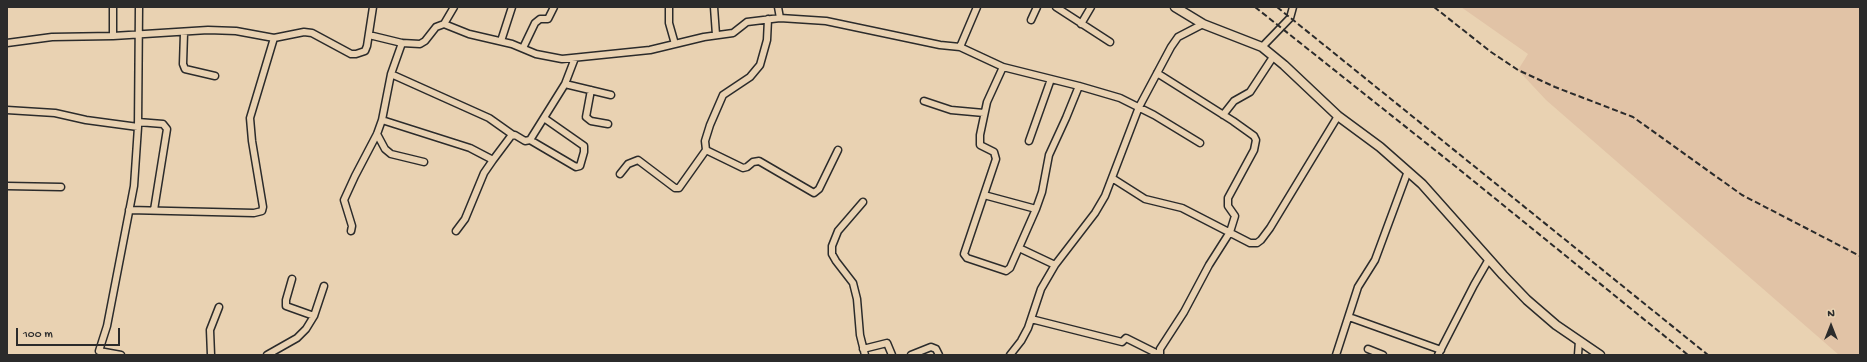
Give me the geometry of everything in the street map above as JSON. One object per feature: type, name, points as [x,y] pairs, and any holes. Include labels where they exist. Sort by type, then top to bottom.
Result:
[{"type":"main road","points":[[1175,7],[1203,24],[1262,46],[1338,116],[1380,147],[1422,184],[1527,300],[1556,324],[1600,355]]},
{"type":"street","points":[[113,7],[113,36]]},
{"type":"street","points":[[121,355],[98,353],[107,326],[129,210],[136,162],[138,125],[139,7]]},
{"type":"street","points":[[7,43],[52,37],[138,35],[223,30],[274,38],[304,32],[312,33],[351,54],[356,54],[365,51],[373,7]]},
{"type":"street","points":[[369,35],[402,43],[420,44],[425,41],[436,27],[444,24],[454,7]]},
{"type":"street","points":[[501,41],[512,7]]},
{"type":"street","points":[[523,48],[534,23],[540,19],[548,19],[554,7]]},
{"type":"street","points":[[669,7],[669,23],[675,44]]},
{"type":"street","points":[[714,7],[716,35]]},
{"type":"street","points":[[778,7],[780,18]]},
{"type":"street","points":[[960,47],[977,7]]},
{"type":"street","points":[[1031,20],[1037,7]]},
{"type":"street","points":[[1056,7],[1110,42]]},
{"type":"street","points":[[1082,24],[1091,7]]},
{"type":"street","points":[[1262,46],[1290,18],[1293,7]]},
{"type":"street","points":[[444,24],[469,34],[501,41],[550,58],[575,58],[644,51],[716,35],[733,33],[747,22],[780,18],[826,21],[940,45],[960,47],[1003,67],[1120,98],[1139,107],[1200,143]]},
{"type":"street","points":[[620,174],[628,164],[638,160],[675,188],[679,188],[706,150],[705,142],[710,125],[723,95],[750,77],[760,65],[767,40],[768,19]]},
{"type":"street","points":[[1010,355],[1021,341],[1032,319],[1041,288],[1055,265],[1095,212],[1112,178],[1124,143],[1139,107],[1171,47],[1178,38],[1203,24]]},
{"type":"street","points":[[184,33],[183,64],[185,68],[215,76]]},
{"type":"street","points":[[129,210],[254,213],[262,211],[263,207],[252,141],[250,118],[274,38]]},
{"type":"street","points":[[351,231],[352,226],[344,200],[360,165],[377,134],[382,120],[391,74],[402,43]]},
{"type":"street","points":[[1223,115],[1234,101],[1250,92],[1273,56]]},
{"type":"street","points":[[530,140],[565,84],[575,58]]},
{"type":"street","points":[[1003,67],[984,113],[979,140],[980,145],[994,152],[996,155],[965,251],[965,256],[1006,272],[1010,268],[1036,208],[1042,192],[1048,155],[1066,118],[1079,86]]},
{"type":"street","points":[[1032,319],[1122,342],[1126,338],[1160,355],[1160,349],[1184,312],[1209,265],[1230,232],[1235,216],[1228,206],[1228,198],[1254,150],[1256,140],[1254,136],[1223,115],[1156,73]]},
{"type":"street","points":[[391,74],[489,118],[513,135],[525,141],[530,140],[576,167],[580,166],[584,146],[544,118]]},
{"type":"street","points":[[1029,142],[1051,79]]},
{"type":"street","points":[[565,84],[611,95]]},
{"type":"street","points":[[591,90],[586,117],[591,121],[608,124]]},
{"type":"street","points":[[924,101],[951,110],[984,113]]},
{"type":"street","points":[[7,110],[55,113],[86,120],[138,125],[163,124],[167,129],[154,210]]},
{"type":"street","points":[[1112,178],[1144,199],[1182,208],[1250,243],[1257,243],[1261,240],[1338,116]]},
{"type":"street","points":[[382,120],[470,148],[493,160]]},
{"type":"street","points":[[377,134],[385,149],[391,154],[424,162]]},
{"type":"street","points":[[456,231],[465,219],[484,173],[513,135]]},
{"type":"street","points":[[706,150],[743,168],[747,168],[753,162],[759,161],[814,193],[820,189],[838,150]]},
{"type":"street","points":[[1336,355],[1358,287],[1375,260],[1408,171]]},
{"type":"street","points":[[7,186],[61,187]]},
{"type":"street","points":[[984,195],[1036,208]]},
{"type":"street","points":[[863,202],[838,230],[832,246],[832,254],[853,283],[857,299],[860,335],[864,352],[887,343],[892,355]]},
{"type":"street","points":[[1019,248],[1055,265]]},
{"type":"street","points":[[1349,317],[1440,353],[1474,285],[1489,259]]},
{"type":"street","points":[[292,279],[286,300],[286,306],[314,316]]},
{"type":"street","points":[[267,355],[297,338],[306,329],[314,316],[324,286]]},
{"type":"street","points":[[211,355],[209,338],[210,330],[219,307]]},
{"type":"street","points":[[1578,355],[1579,341]]},
{"type":"street","points":[[911,355],[931,347],[936,349],[939,355]]},
{"type":"street","points":[[1368,349],[1383,355]]},
{"type":"shaded area","points":[[1461,7],[1860,7],[1860,355],[1839,355],[1546,100],[1518,70],[1528,54]]},
{"type":"railway","points":[[1255,7],[1455,166],[1688,355]]},
{"type":"railway","points":[[1277,7],[1708,355]]},
{"type":"railway","points":[[1434,7],[1491,52],[1518,70],[1555,87],[1633,117],[1742,195],[1860,256]]}]
